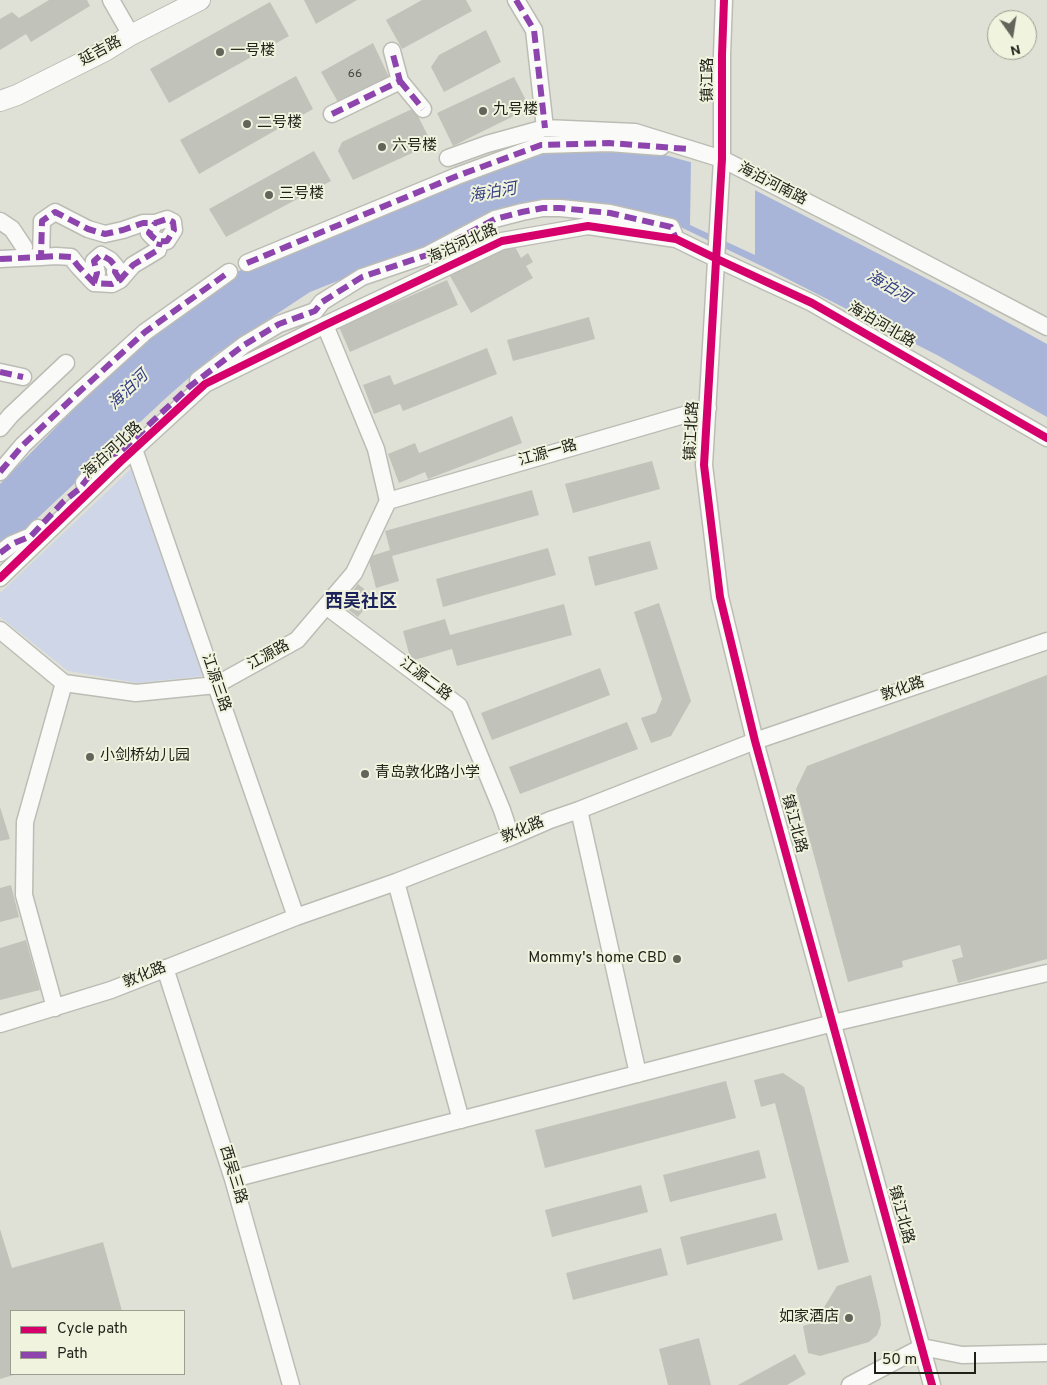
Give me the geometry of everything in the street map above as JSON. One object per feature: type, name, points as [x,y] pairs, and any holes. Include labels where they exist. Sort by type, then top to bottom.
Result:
[{"type":"main road","name":"延吉路","points":[[0,101],[104,51],[200,0]]},
{"type":"street","points":[[111,0],[131,35]]},
{"type":"street","points":[[516,0],[534,30],[546,128]]},
{"type":"street","name":"镇江路","points":[[717,259],[722,159],[724,0]]},
{"type":"street","points":[[392,51],[400,81],[423,109]]},
{"type":"street","points":[[332,114],[400,81]]},
{"type":"street","name":"海泊河南路","points":[[448,158],[487,144],[546,128],[635,132],[722,159],[1047,327]]},
{"type":"street","points":[[248,263],[457,176],[541,145],[609,143],[688,149]]},
{"type":"street","points":[[0,553],[12,544],[31,536],[63,502],[79,489],[104,460],[120,452],[189,387],[219,363],[279,324],[315,311],[322,302],[362,277],[427,255],[495,219],[543,208],[618,214],[671,227],[676,239]]},
{"type":"street","points":[[0,259],[71,257],[94,283],[112,284],[120,280],[133,265],[158,250],[160,242],[155,240],[149,233],[154,223],[142,223],[105,234],[88,229],[55,212],[42,221],[41,257]]},
{"type":"street","points":[[0,221],[12,229],[24,247]]},
{"type":"street","name":"海泊河北路","points":[[0,578],[134,449],[205,384],[325,324],[502,241],[588,226],[676,239],[812,303],[1047,438]]},
{"type":"street","points":[[94,283],[97,273],[94,261],[101,255],[110,260],[116,267],[115,272],[120,280]]},
{"type":"street","name":"镇江北路","points":[[717,259],[704,465],[720,597],[755,741],[932,1385]]},
{"type":"street","points":[[0,472],[30,439],[145,332],[229,272]]},
{"type":"street","points":[[325,324],[376,449],[388,501]]},
{"type":"street","points":[[0,428],[11,415],[66,363]]},
{"type":"street","points":[[0,372],[23,376]]},
{"type":"street","name":"江源一路","points":[[388,501],[708,408]]},
{"type":"street","name":"江源三路","points":[[134,449],[296,917]]},
{"type":"street","name":"江源路","points":[[64,683],[136,693],[216,685],[297,640],[354,573],[388,501]]},
{"type":"street","name":"江源二路","points":[[326,606],[459,706],[502,810],[511,837]]},
{"type":"street","points":[[0,630],[64,683],[25,822],[24,895],[55,1008]]},
{"type":"street","name":"敦化路","points":[[0,1024],[111,990],[296,917],[396,882],[755,741],[1047,641]]},
{"type":"street","points":[[579,810],[638,1074]]},
{"type":"street","points":[[396,882],[460,1120]]},
{"type":"street","name":"西吴三路","points":[[165,968],[234,1179],[291,1385]]},
{"type":"street","points":[[234,1179],[833,1023],[1047,972]]},
{"type":"street","points":[[850,1385],[922,1347],[962,1355],[1047,1353]]},
{"type":"shaded area","points":[[131,469],[203,676],[137,683],[68,671],[0,617],[0,593]]},
{"type":"water","name":"海泊河","points":[[543,150],[650,151],[712,168],[945,288],[1047,344],[1047,417],[937,355],[770,270],[668,221],[574,207],[463,231],[310,292],[216,354],[167,397],[13,541],[0,549],[0,484],[147,335],[236,272]]},
{"type":"pier","points":[[691,160],[713,166],[755,189],[755,255],[690,225]]},
{"type":"building","points":[[49,0],[87,0],[90,6],[31,42],[26,34],[0,50],[0,19],[12,12],[19,18]]},
{"type":"building","points":[[304,0],[357,0],[316,24]]},
{"type":"building","points":[[422,0],[466,0],[472,11],[402,49],[386,20]]},
{"type":"building","name":"一号楼","points":[[270,2],[289,36],[169,103],[150,69]]},
{"type":"building","points":[[486,30],[501,62],[444,92],[431,67],[439,55]]},
{"type":"building","points":[[373,43],[389,77],[339,104],[321,72]]},
{"type":"building","name":"二号楼","points":[[296,76],[313,109],[199,174],[180,140]]},
{"type":"building","name":"九号楼","points":[[514,77],[530,108],[453,146],[437,113]]},
{"type":"building","name":"六号楼","points":[[414,108],[432,144],[353,180],[338,151],[342,142]]},
{"type":"building","name":"三号楼","points":[[314,151],[331,181],[226,237],[209,209]]},
{"type":"building","points":[[512,241],[521,258],[528,253],[533,262],[526,266],[533,278],[471,313],[450,276]]},
{"type":"building","points":[[447,280],[458,305],[350,352],[339,327]]},
{"type":"building","points":[[589,317],[595,339],[513,361],[507,340]]},
{"type":"building","points":[[487,348],[497,374],[403,411],[400,404],[374,414],[363,385],[390,375],[394,385]]},
{"type":"building","points":[[512,416],[522,443],[428,479],[425,472],[399,483],[388,454],[415,443],[419,453]]},
{"type":"building","points":[[652,461],[660,489],[573,513],[565,484]]},
{"type":"building","points":[[532,490],[539,515],[392,556],[399,581],[376,588],[368,557],[390,550],[385,531]]},
{"type":"building","points":[[650,541],[658,569],[595,586],[588,557]]},
{"type":"building","points":[[548,548],[556,575],[443,607],[436,579]]},
{"type":"building","points":[[358,584],[374,597],[358,617],[342,605]]},
{"type":"building","points":[[659,603],[691,701],[671,736],[651,743],[641,718],[656,713],[662,699],[634,612]]},
{"type":"building","points":[[564,604],[572,635],[457,666],[452,649],[411,661],[403,631],[445,619],[450,635]]},
{"type":"building","points":[[600,668],[610,695],[492,740],[481,713]]},
{"type":"building","points":[[1047,675],[1047,959],[958,983],[952,960],[963,957],[960,945],[902,961],[903,967],[848,982],[796,789],[807,766]]},
{"type":"building","points":[[627,722],[638,749],[520,794],[509,767]]},
{"type":"building","points":[[0,807],[10,839],[0,841]]},
{"type":"building","points":[[11,885],[19,917],[0,922],[0,888]]},
{"type":"building","points":[[26,940],[40,990],[0,1000],[0,948]]},
{"type":"building","points":[[783,1073],[804,1087],[849,1262],[818,1270],[775,1103],[761,1107],[754,1080]]},
{"type":"building","points":[[726,1081],[736,1118],[545,1168],[535,1130]]},
{"type":"building","points":[[759,1150],[766,1178],[670,1202],[663,1175]]},
{"type":"building","points":[[641,1185],[648,1212],[552,1237],[545,1210]]},
{"type":"building","points":[[776,1213],[783,1240],[687,1265],[680,1237]]},
{"type":"building","points":[[0,1229],[12,1268],[103,1242],[122,1310],[10,1310],[10,1375],[14,1375],[0,1379]]},
{"type":"building","points":[[661,1248],[668,1275],[573,1300],[566,1273]]},
{"type":"building","name":"如家酒店","points":[[871,1275],[880,1313],[881,1325],[877,1335],[869,1342],[820,1356],[808,1353],[803,1326],[815,1322],[837,1286]]},
{"type":"building","points":[[699,1338],[711,1385],[668,1385],[659,1349]]},
{"type":"building","points":[[795,1354],[806,1374],[787,1385],[738,1385]]},
{"type":"marked path","points":[[516,0],[534,30],[545,128]]},
{"type":"marked path","points":[[332,114],[400,81],[392,51]]},
{"type":"marked path","points":[[400,81],[423,109]]},
{"type":"marked path","points":[[247,263],[457,176],[541,145],[609,143],[688,149]]},
{"type":"marked path","points":[[0,553],[12,544],[31,536],[63,502],[79,489],[105,460],[111,455],[120,452],[189,387],[244,345],[279,324],[315,311],[322,302],[362,277],[427,255],[495,219],[543,208],[610,213],[671,227],[676,239]]},
{"type":"marked path","points":[[0,259],[41,257],[42,221],[55,212],[88,229],[105,234],[143,223],[155,223],[167,219],[173,222],[174,230],[167,241],[157,240],[149,233],[155,223]]},
{"type":"marked path","points":[[41,257],[71,257],[94,283],[112,284],[120,280],[133,265],[158,250],[160,242]]},
{"type":"marked path","points":[[94,283],[97,273],[94,261],[101,255],[110,260],[116,267],[115,272],[120,280]]},
{"type":"marked path","points":[[0,472],[23,445],[145,332],[229,272]]},
{"type":"marked path","points":[[0,372],[23,377]]},
{"type":"cycle path","points":[[724,0],[722,159],[704,465],[720,597],[755,741],[932,1385]]},
{"type":"cycle path","points":[[0,578],[120,462],[205,384],[502,241],[588,226],[676,239],[812,303],[1047,438]]},
{"type":"place","name":"一号楼","points":[[220,52]]},
{"type":"place","name":"九号楼","points":[[483,111]]},
{"type":"place","name":"二号楼","points":[[247,124]]},
{"type":"place","name":"六号楼","points":[[382,147]]},
{"type":"place","name":"三号楼","points":[[269,195]]},
{"type":"place","name":"小剑桥幼儿园","points":[[90,757]]},
{"type":"place","name":"青岛敦化路小学","points":[[365,774]]},
{"type":"place","name":"Mommy's home CBD","points":[[677,959]]},
{"type":"place","name":"如家酒店","points":[[849,1318]]},
{"type":"district","name":"西吴社区","points":[[361,603]]}]
